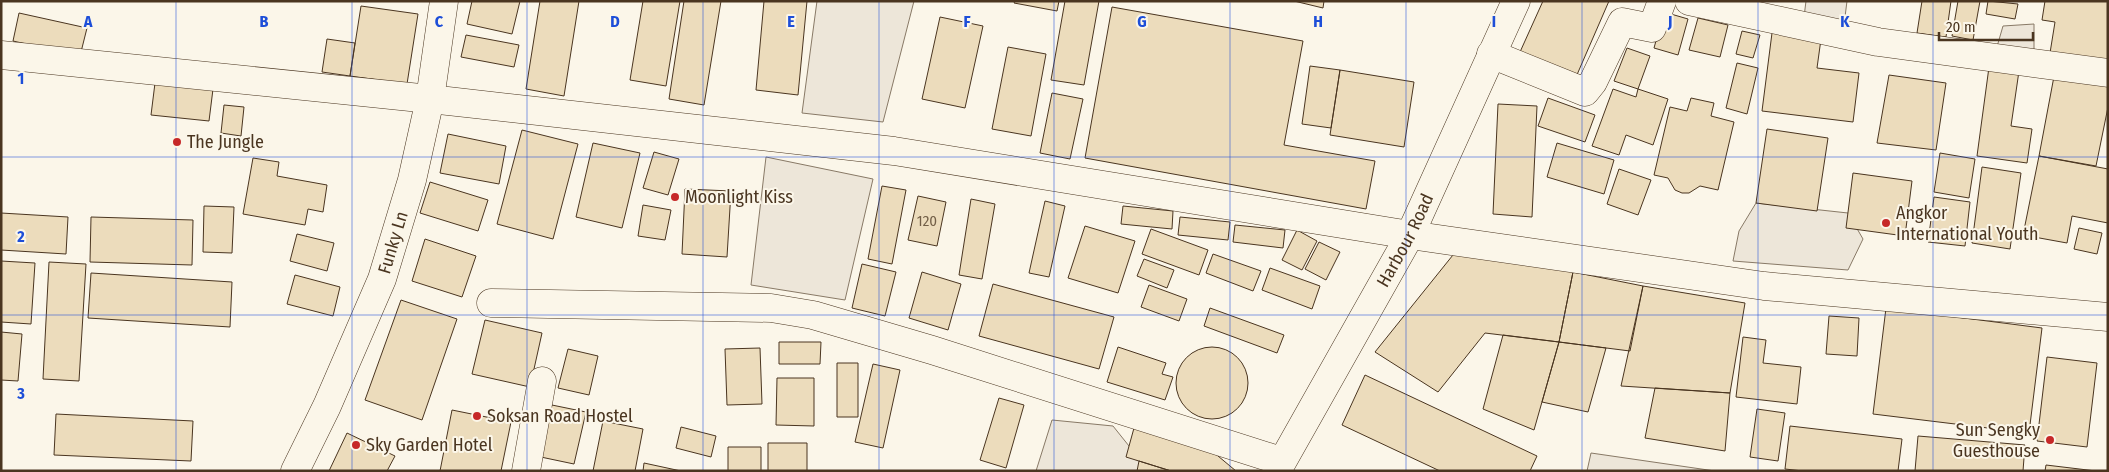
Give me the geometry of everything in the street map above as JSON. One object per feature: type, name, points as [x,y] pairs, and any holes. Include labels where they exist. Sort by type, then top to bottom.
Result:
[{"type":"street","name":"Funky Ln","points":[[295,471],[327,406],[382,279],[412,180],[430,99],[444,1]]},
{"type":"street","name":"Harbour Road","points":[[1279,466],[1410,235],[1516,1]]},
{"type":"street","points":[[1491,54],[1585,92],[1593,82],[1622,22],[1652,28],[1662,1]]},
{"type":"street","points":[[1688,1],[1866,40],[2108,72]]},
{"type":"street","points":[[1,55],[430,99],[894,151],[1410,235],[1764,286],[2108,317]]},
{"type":"street","points":[[491,303],[771,308],[813,315],[932,350],[1279,466]]},
{"type":"street","points":[[526,471],[542,381]]},
{"type":"shaded area","points":[[817,1],[914,1],[883,122],[802,113]]},
{"type":"shaded area","points":[[1806,1],[1847,1],[1844,25],[1804,17]]},
{"type":"shaded area","points":[[2034,24],[2034,61],[1994,57],[2003,26]]},
{"type":"shaded area","points":[[766,157],[873,179],[845,300],[751,285]]},
{"type":"shaded area","points":[[1756,203],[1848,213],[1863,239],[1848,270],[1733,261],[1739,231]]},
{"type":"shaded area","points":[[1052,420],[1113,426],[1149,471],[1036,471]]},
{"type":"shaded area","points":[[1591,453],[1715,471],[1587,471]]},
{"type":"building","points":[[472,1],[520,1],[512,34],[467,24]]},
{"type":"building","points":[[540,1],[579,1],[564,96],[526,89]]},
{"type":"building","points":[[643,1],[680,1],[666,86],[630,80]]},
{"type":"building","points":[[684,1],[721,1],[704,105],[669,99]]},
{"type":"building","points":[[764,1],[807,1],[798,95],[756,90]]},
{"type":"building","points":[[1015,1],[1059,1],[1057,11],[1014,3]]},
{"type":"building","points":[[1065,1],[1099,1],[1084,85],[1051,80]]},
{"type":"building","points":[[1294,1],[1324,1],[1323,8]]},
{"type":"building","points":[[1543,1],[1609,1],[1576,77],[1520,52]]},
{"type":"building","points":[[1922,1],[1951,1],[1946,37],[1917,33]]},
{"type":"building","points":[[1958,1],[1980,1],[1973,40],[1952,36]]},
{"type":"building","points":[[1988,1],[2018,4],[2015,19],[1986,14]]},
{"type":"building","points":[[2045,1],[2108,1],[2108,62],[2050,53],[2055,22],[2042,20]]},
{"type":"building","points":[[361,6],[418,14],[407,84],[350,76]]},
{"type":"building","points":[[1112,7],[1303,41],[1284,145],[1375,161],[1366,209],[1085,158]]},
{"type":"building","points":[[1664,12],[1688,19],[1678,55],[1654,48]]},
{"type":"building","points":[[19,13],[87,28],[80,56],[13,41]]},
{"type":"building","points":[[940,17],[983,26],[965,108],[922,99]]},
{"type":"building","points":[[1698,18],[1728,25],[1720,57],[1689,50]]},
{"type":"building","points":[[1742,31],[1760,35],[1753,58],[1736,54]]},
{"type":"building","points":[[1772,33],[1821,39],[1817,68],[1859,73],[1853,122],[1762,111]]},
{"type":"building","points":[[466,35],[519,45],[514,67],[461,57]]},
{"type":"building","points":[[327,39],[355,43],[350,76],[322,72]]},
{"type":"building","points":[[1008,47],[1046,54],[1031,136],[992,129]]},
{"type":"building","points":[[1627,48],[1650,56],[1638,89],[1614,81]]},
{"type":"building","points":[[1737,63],[1758,68],[1747,114],[1726,108]]},
{"type":"building","points":[[1310,66],[1340,70],[1331,128],[1302,124]]},
{"type":"building","points":[[1989,67],[2019,71],[2011,126],[2032,129],[2027,163],[1977,156]]},
{"type":"building","points":[[1340,70],[1414,82],[1404,147],[1330,135]]},
{"type":"building","points":[[2055,71],[2108,81],[2108,107],[2096,166],[2039,156]]},
{"type":"building","points":[[1889,75],[1946,83],[1936,150],[1877,143]]},
{"type":"building","points":[[155,83],[213,89],[209,121],[151,115]]},
{"type":"building","points":[[1613,89],[1636,97],[1638,89],[1668,99],[1653,145],[1626,135],[1619,155],[1592,146]]},
{"type":"building","points":[[1052,93],[1083,99],[1070,159],[1040,153]]},
{"type":"building","points":[[1548,98],[1595,115],[1585,142],[1538,126]]},
{"type":"building","points":[[1691,98],[1714,103],[1711,116],[1734,122],[1718,190],[1700,186],[1689,193],[1682,193],[1675,190],[1668,178],[1654,175],[1670,107],[1687,111]]},
{"type":"building","points":[[1498,104],[1537,106],[1532,217],[1493,214]]},
{"type":"building","points":[[224,105],[244,107],[241,136],[221,133]]},
{"type":"building","points":[[1767,129],[1828,138],[1817,211],[1756,203]]},
{"type":"building","points":[[522,130],[578,144],[553,239],[497,224]]},
{"type":"building","points":[[448,134],[506,146],[499,184],[440,173]]},
{"type":"building","points":[[593,143],[640,153],[622,228],[576,217]]},
{"type":"building","points":[[1557,143],[1614,160],[1604,194],[1547,177]]},
{"type":"building","points":[[654,152],[679,159],[668,195],[643,188]]},
{"type":"building","points":[[1940,153],[1975,159],[1969,198],[1934,192]]},
{"type":"building","points":[[2039,156],[2108,169],[2108,223],[2072,216],[2067,243],[2023,235]]},
{"type":"building","points":[[253,158],[279,162],[277,176],[327,185],[323,212],[308,209],[305,225],[243,214]]},
{"type":"building","points":[[1982,167],[2021,173],[2010,249],[1972,243]]},
{"type":"building","points":[[1619,169],[1651,180],[1638,215],[1607,204]]},
{"type":"building","points":[[1853,173],[1912,181],[1905,236],[1846,228]]},
{"type":"building","points":[[430,182],[488,200],[478,231],[420,213]]},
{"type":"building","points":[[882,186],[906,190],[892,264],[868,259]]},
{"type":"building","points":[[685,189],[731,191],[727,257],[682,254]]},
{"type":"building","points":[[918,196],[946,202],[937,246],[908,240]]},
{"type":"building","points":[[1934,197],[1970,202],[1965,246],[1928,242]]},
{"type":"building","points":[[971,199],[995,204],[982,279],[959,275]]},
{"type":"building","points":[[1045,201],[1065,206],[1049,277],[1029,273]]},
{"type":"building","points":[[643,205],[671,210],[665,240],[638,236]]},
{"type":"building","points":[[204,206],[234,207],[232,253],[203,252]]},
{"type":"building","points":[[1123,206],[1173,211],[1172,229],[1121,224]]},
{"type":"building","points":[[1,213],[68,217],[66,254],[1,250]]},
{"type":"building","points":[[91,217],[193,220],[192,265],[90,262]]},
{"type":"building","points":[[1180,217],[1230,222],[1228,240],[1178,235]]},
{"type":"building","points":[[1235,225],[1285,230],[1283,248],[1233,242]]},
{"type":"building","points":[[1085,226],[1135,241],[1118,293],[1068,278]]},
{"type":"building","points":[[2079,228],[2102,233],[2097,254],[2074,249]]},
{"type":"building","points":[[1151,229],[1208,250],[1199,275],[1142,254]]},
{"type":"building","points":[[1297,230],[1317,241],[1302,270],[1282,260]]},
{"type":"building","points":[[297,234],[334,243],[327,271],[290,261]]},
{"type":"building","points":[[425,239],[476,256],[462,297],[412,281]]},
{"type":"building","points":[[1319,242],[1340,252],[1326,280],[1305,269]]},
{"type":"building","points":[[1457,250],[1573,272],[1559,342],[1485,333],[1438,392],[1375,352]]},
{"type":"building","points":[[1213,254],[1261,271],[1253,291],[1206,273]]},
{"type":"building","points":[[1144,259],[1174,270],[1167,288],[1137,276]]},
{"type":"building","points":[[1,261],[35,263],[31,324],[1,322]]},
{"type":"building","points":[[49,262],[86,264],[79,381],[43,379]]},
{"type":"building","points":[[862,264],[896,272],[885,316],[852,308]]},
{"type":"building","points":[[1270,268],[1320,286],[1312,309],[1262,290]]},
{"type":"building","points":[[922,272],[961,284],[948,330],[909,318]]},
{"type":"building","points":[[1573,272],[1643,286],[1630,351],[1559,342]]},
{"type":"building","points":[[91,273],[232,282],[230,327],[88,318]]},
{"type":"building","points":[[295,275],[340,287],[333,316],[287,304]]},
{"type":"building","points":[[993,284],[1114,317],[1099,369],[979,336]]},
{"type":"building","points":[[1149,285],[1187,299],[1179,321],[1141,307]]},
{"type":"building","points":[[1643,286],[1745,303],[1730,393],[1621,386]]},
{"type":"building","points":[[401,300],[457,319],[422,420],[365,400]]},
{"type":"building","points":[[1210,308],[1284,335],[1277,353],[1204,326]]},
{"type":"building","points":[[1886,308],[2042,328],[2029,433],[1873,414]]},
{"type":"building","points":[[1829,316],[1859,318],[1857,356],[1826,354]]},
{"type":"building","points":[[485,320],[542,333],[530,387],[472,374]]},
{"type":"building","points":[[1,332],[22,334],[18,381],[1,380]]},
{"type":"building","points":[[1503,335],[1559,342],[1534,430],[1483,409]]},
{"type":"building","points":[[1743,337],[1766,340],[1763,363],[1801,367],[1797,404],[1736,397]]},
{"type":"building","points":[[779,342],[821,342],[820,364],[779,364]]},
{"type":"building","points":[[1559,342],[1606,348],[1588,412],[1542,402]]},
{"type":"building","points":[[1118,347],[1166,363],[1162,374],[1173,377],[1165,400],[1107,382]]},
{"type":"building","points":[[1212,347],[1232,353],[1242,363],[1248,383],[1242,403],[1232,413],[1212,419],[1192,413],[1182,403],[1176,383],[1182,363],[1192,353]]},
{"type":"building","points":[[760,348],[762,404],[727,405],[725,349]]},
{"type":"building","points":[[568,349],[598,356],[589,395],[558,388]]},
{"type":"building","points":[[2047,357],[2097,363],[2087,447],[2037,441]]},
{"type":"building","points":[[837,363],[858,363],[858,417],[837,417]]},
{"type":"building","points":[[873,364],[900,370],[883,448],[855,442]]},
{"type":"building","points":[[1365,375],[1537,456],[1530,471],[1440,471],[1342,425]]},
{"type":"building","points":[[777,378],[814,378],[814,426],[776,425]]},
{"type":"building","points":[[1655,388],[1730,393],[1725,451],[1645,438]]},
{"type":"building","points":[[999,398],[1024,405],[1006,468],[980,460]]},
{"type":"building","points":[[547,404],[586,412],[574,464],[536,456]]},
{"type":"building","points":[[1757,409],[1785,413],[1778,461],[1750,457]]},
{"type":"building","points":[[452,410],[511,422],[501,471],[440,471]]},
{"type":"building","points":[[56,414],[193,421],[191,461],[54,455]]},
{"type":"building","points":[[603,421],[643,429],[635,471],[593,471]]},
{"type":"building","points":[[1790,426],[1902,439],[1898,471],[1803,471],[1785,469]]},
{"type":"building","points":[[681,427],[716,436],[711,457],[676,448]]},
{"type":"building","points":[[1134,428],[1212,451],[1236,471],[1171,471],[1126,457]]},
{"type":"building","name":"Sky Garden Hotel","points":[[347,433],[395,456],[387,471],[329,471]]},
{"type":"building","points":[[1918,436],[2025,445],[2023,471],[1915,471]]},
{"type":"building","points":[[768,443],[807,443],[807,471],[768,471]]},
{"type":"building","points":[[728,447],[761,447],[761,471],[728,471]]},
{"type":"building","points":[[1139,461],[1171,471],[1137,471]]},
{"type":"building","points":[[644,463],[681,471],[643,471]]},
{"type":"building","points":[[2046,465],[2096,471],[2045,471]]},
{"type":"place","name":"The Jungle","points":[[177,142]]},
{"type":"place","name":"Moonlight Kiss","points":[[675,197]]},
{"type":"place","name":"Angkor International Youth","points":[[1886,223]]},
{"type":"place","name":"Soksan Road Hostel","points":[[477,416]]},
{"type":"place","name":"Sun Sengky Guesthouse","points":[[2050,440]]},
{"type":"place","name":"Sky Garden Hotel","points":[[356,445]]}]
